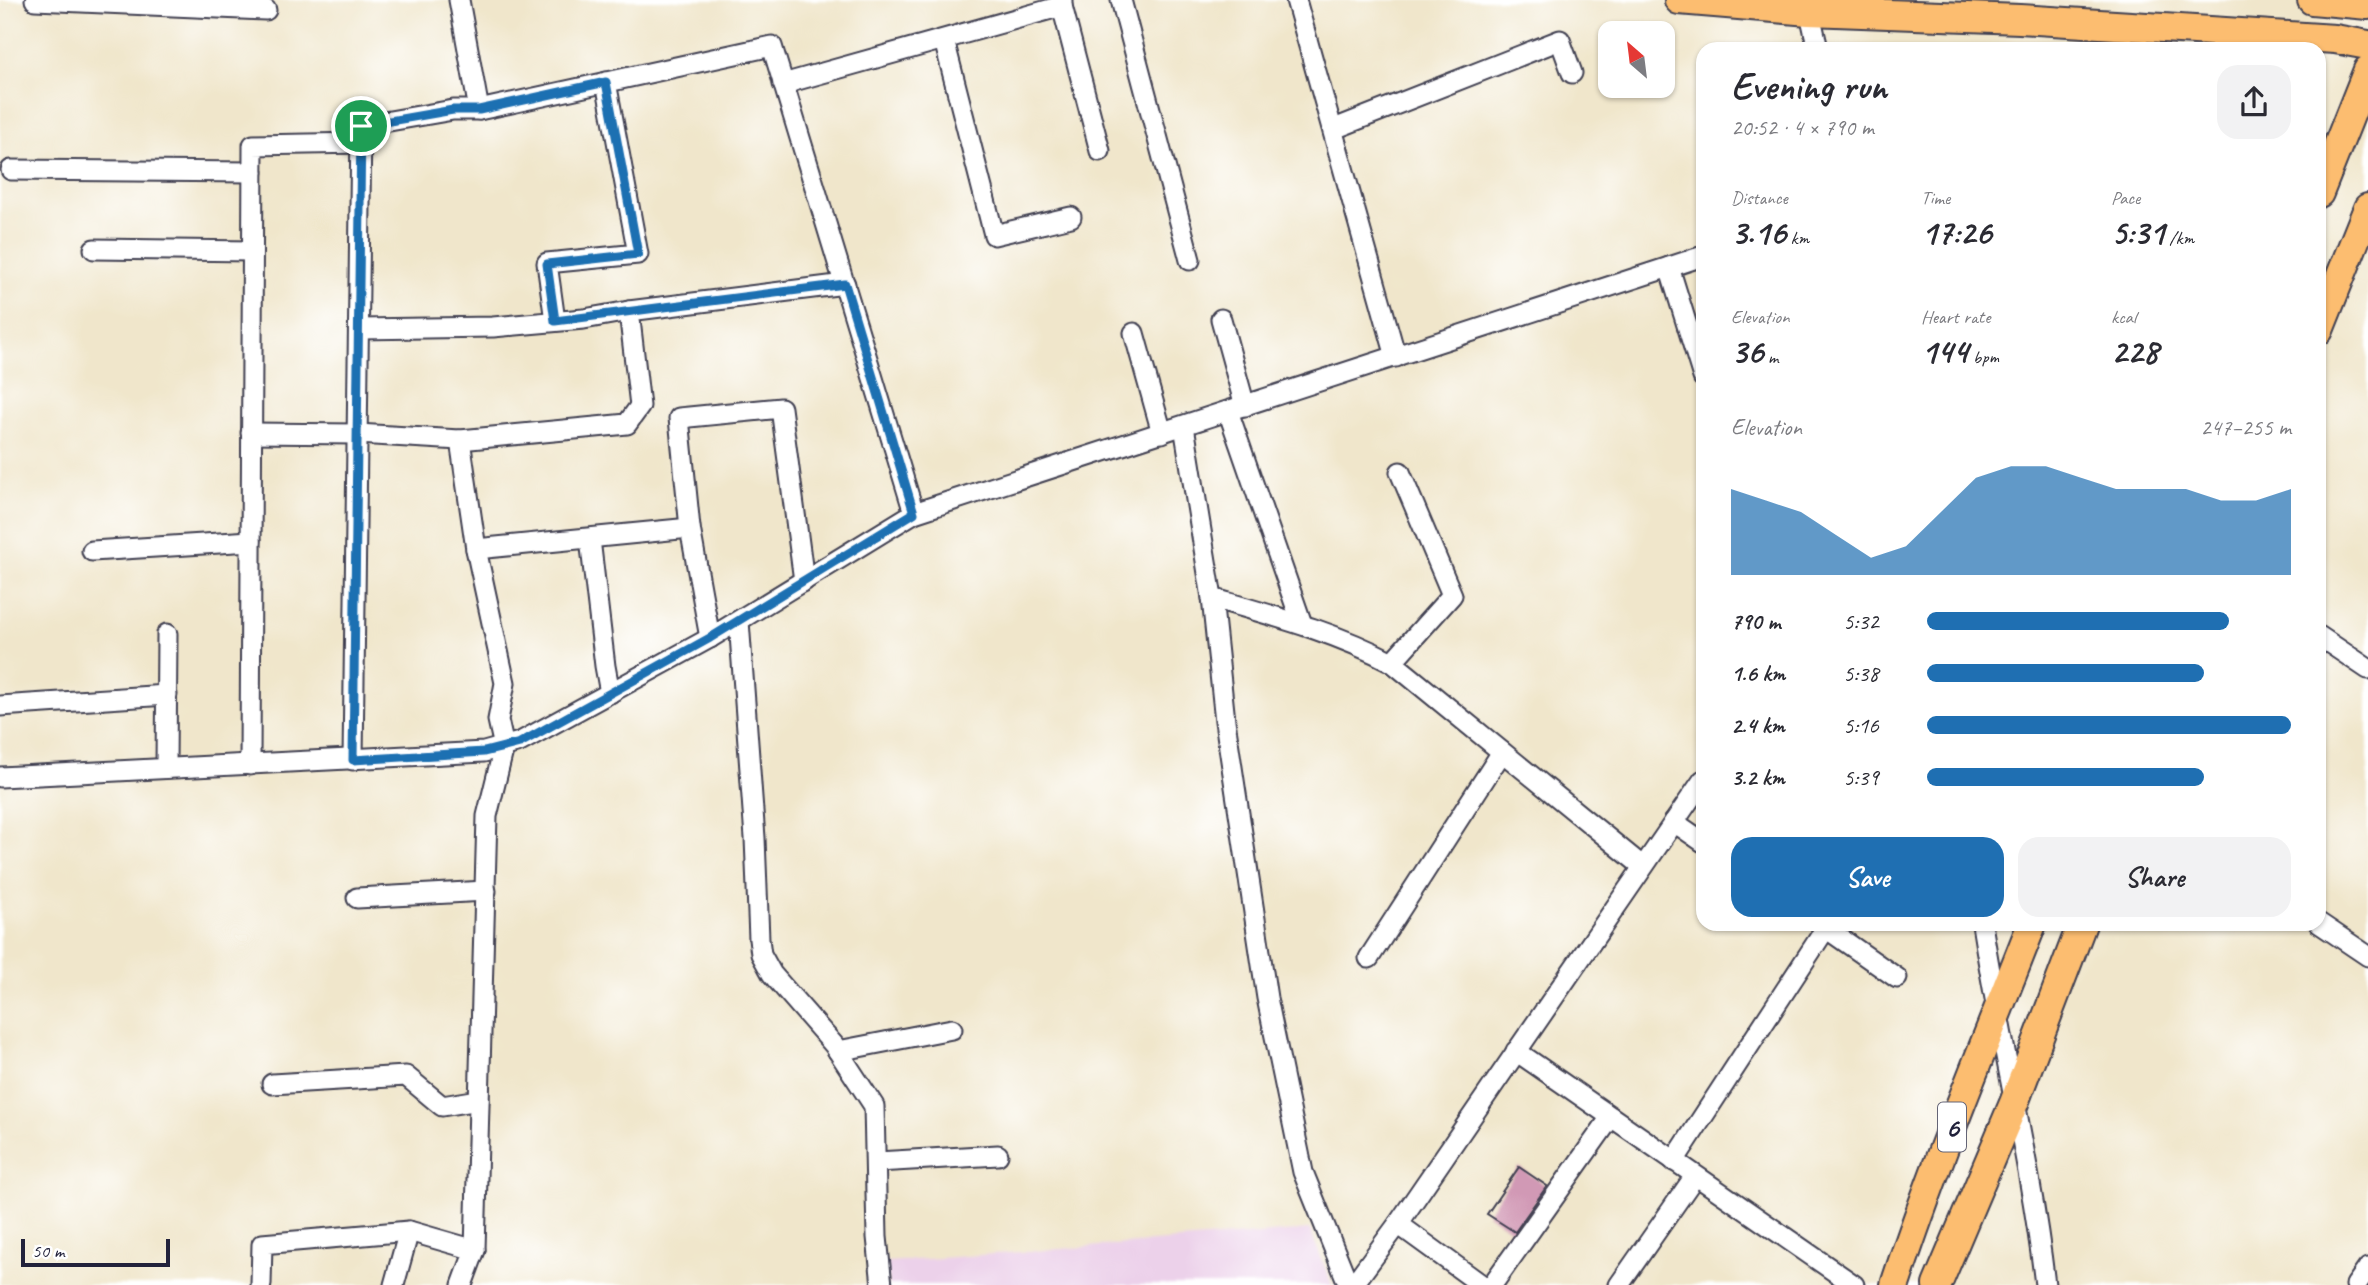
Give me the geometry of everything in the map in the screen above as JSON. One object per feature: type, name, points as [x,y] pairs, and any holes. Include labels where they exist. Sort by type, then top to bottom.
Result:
[{"type":"highway","points":[[1679,0],[2335,39],[2368,45]]},
{"type":"highway","points":[[2312,0],[2368,5]]},
{"type":"highway","points":[[2326,175],[2368,70]]},
{"type":"highway","points":[[2326,313],[2368,208]]},
{"type":"highway","name":"6","points":[[1895,1285],[1914,1228],[2029,931]]},
{"type":"highway","name":"6","points":[[1937,1285],[2014,1103],[2079,931]]},
{"type":"street","points":[[35,0],[266,9]]},
{"type":"street","points":[[459,0],[479,110]]},
{"type":"street","points":[[1121,0],[1190,260]]},
{"type":"street","points":[[1296,0],[1396,357]]},
{"type":"street","points":[[783,84],[944,40],[1062,3],[1100,151]]},
{"type":"street","points":[[1808,6],[1816,42]]},
{"type":"street","points":[[944,40],[994,234],[1071,217]]},
{"type":"street","points":[[1334,128],[1560,40],[1572,73]]},
{"type":"street","points":[[353,760],[361,126],[453,110],[479,110],[772,46],[914,513]]},
{"type":"street","points":[[555,321],[547,264],[638,254],[606,82]]},
{"type":"street","points":[[250,765],[253,145],[362,143]]},
{"type":"street","points":[[11,170],[253,172]]},
{"type":"street","points":[[94,249],[253,251]]},
{"type":"street","points":[[0,777],[484,752],[520,743],[710,638],[914,513],[1696,258]]},
{"type":"street","points":[[1669,267],[1696,354]]},
{"type":"street","points":[[359,329],[493,327],[845,284]]},
{"type":"street","points":[[251,433],[460,440],[627,424],[640,406],[629,311]]},
{"type":"street","points":[[1221,319],[1236,408],[1302,624]]},
{"type":"street","points":[[1134,333],[1162,433]]},
{"type":"street","points":[[710,638],[690,528],[680,418],[781,408],[804,580]]},
{"type":"street","points":[[1184,426],[1212,598],[1225,721],[1267,998],[1303,1172],[1345,1276],[1353,1285],[1398,1224],[1696,790]]},
{"type":"street","points":[[460,440],[477,549],[505,683],[498,720],[504,747],[487,816],[475,1250],[462,1285]]},
{"type":"street","points":[[1392,662],[1452,595],[1399,472]]},
{"type":"street","points":[[477,549],[690,528]]},
{"type":"street","points":[[590,539],[610,693]]},
{"type":"street","points":[[92,551],[251,541]]},
{"type":"street","points":[[1212,598],[1302,624],[1365,647],[1392,662],[1642,866]]},
{"type":"street","points":[[739,621],[761,954],[772,974],[838,1051],[874,1106],[877,1237],[882,1285]]},
{"type":"street","points":[[166,768],[167,634]]},
{"type":"street","points":[[2326,641],[2368,669]]},
{"type":"street","points":[[0,706],[167,695]]},
{"type":"street","points":[[1369,958],[1502,752]]},
{"type":"street","points":[[1674,822],[1696,837]]},
{"type":"street","points":[[357,898],[486,891]]},
{"type":"street","points":[[2326,928],[2368,956]]},
{"type":"street","points":[[1674,1161],[1820,931]]},
{"type":"street","points":[[1830,931],[1897,978]]},
{"type":"street","points":[[1983,931],[2034,1205],[2045,1285]]},
{"type":"street","points":[[838,1051],[951,1029]]},
{"type":"street","points":[[1516,1051],[1854,1285]]},
{"type":"street","points":[[272,1084],[406,1076],[442,1106],[479,1100]]},
{"type":"street","points":[[1492,1285],[1611,1117]]},
{"type":"street","points":[[877,1162],[998,1155]]},
{"type":"street","points":[[1619,1285],[1695,1176]]},
{"type":"street","points":[[1398,1224],[1482,1285]]},
{"type":"street","points":[[261,1285],[262,1244],[409,1231],[475,1250]]},
{"type":"street","points":[[394,1285],[409,1231]]},
{"type":"street","points":[[2356,1285],[2368,1268]]},
{"type":"shaded area","points":[[1310,1230],[1332,1285],[889,1285],[887,1262]]},
{"type":"building","points":[[1519,1167],[1547,1186],[1515,1232],[1487,1214]]},
{"type":"route","points":[[606,82],[638,254],[547,264],[555,321],[845,284],[914,513],[710,638],[520,743],[484,752],[353,760],[361,126],[453,110],[479,110],[606,82]]}]
